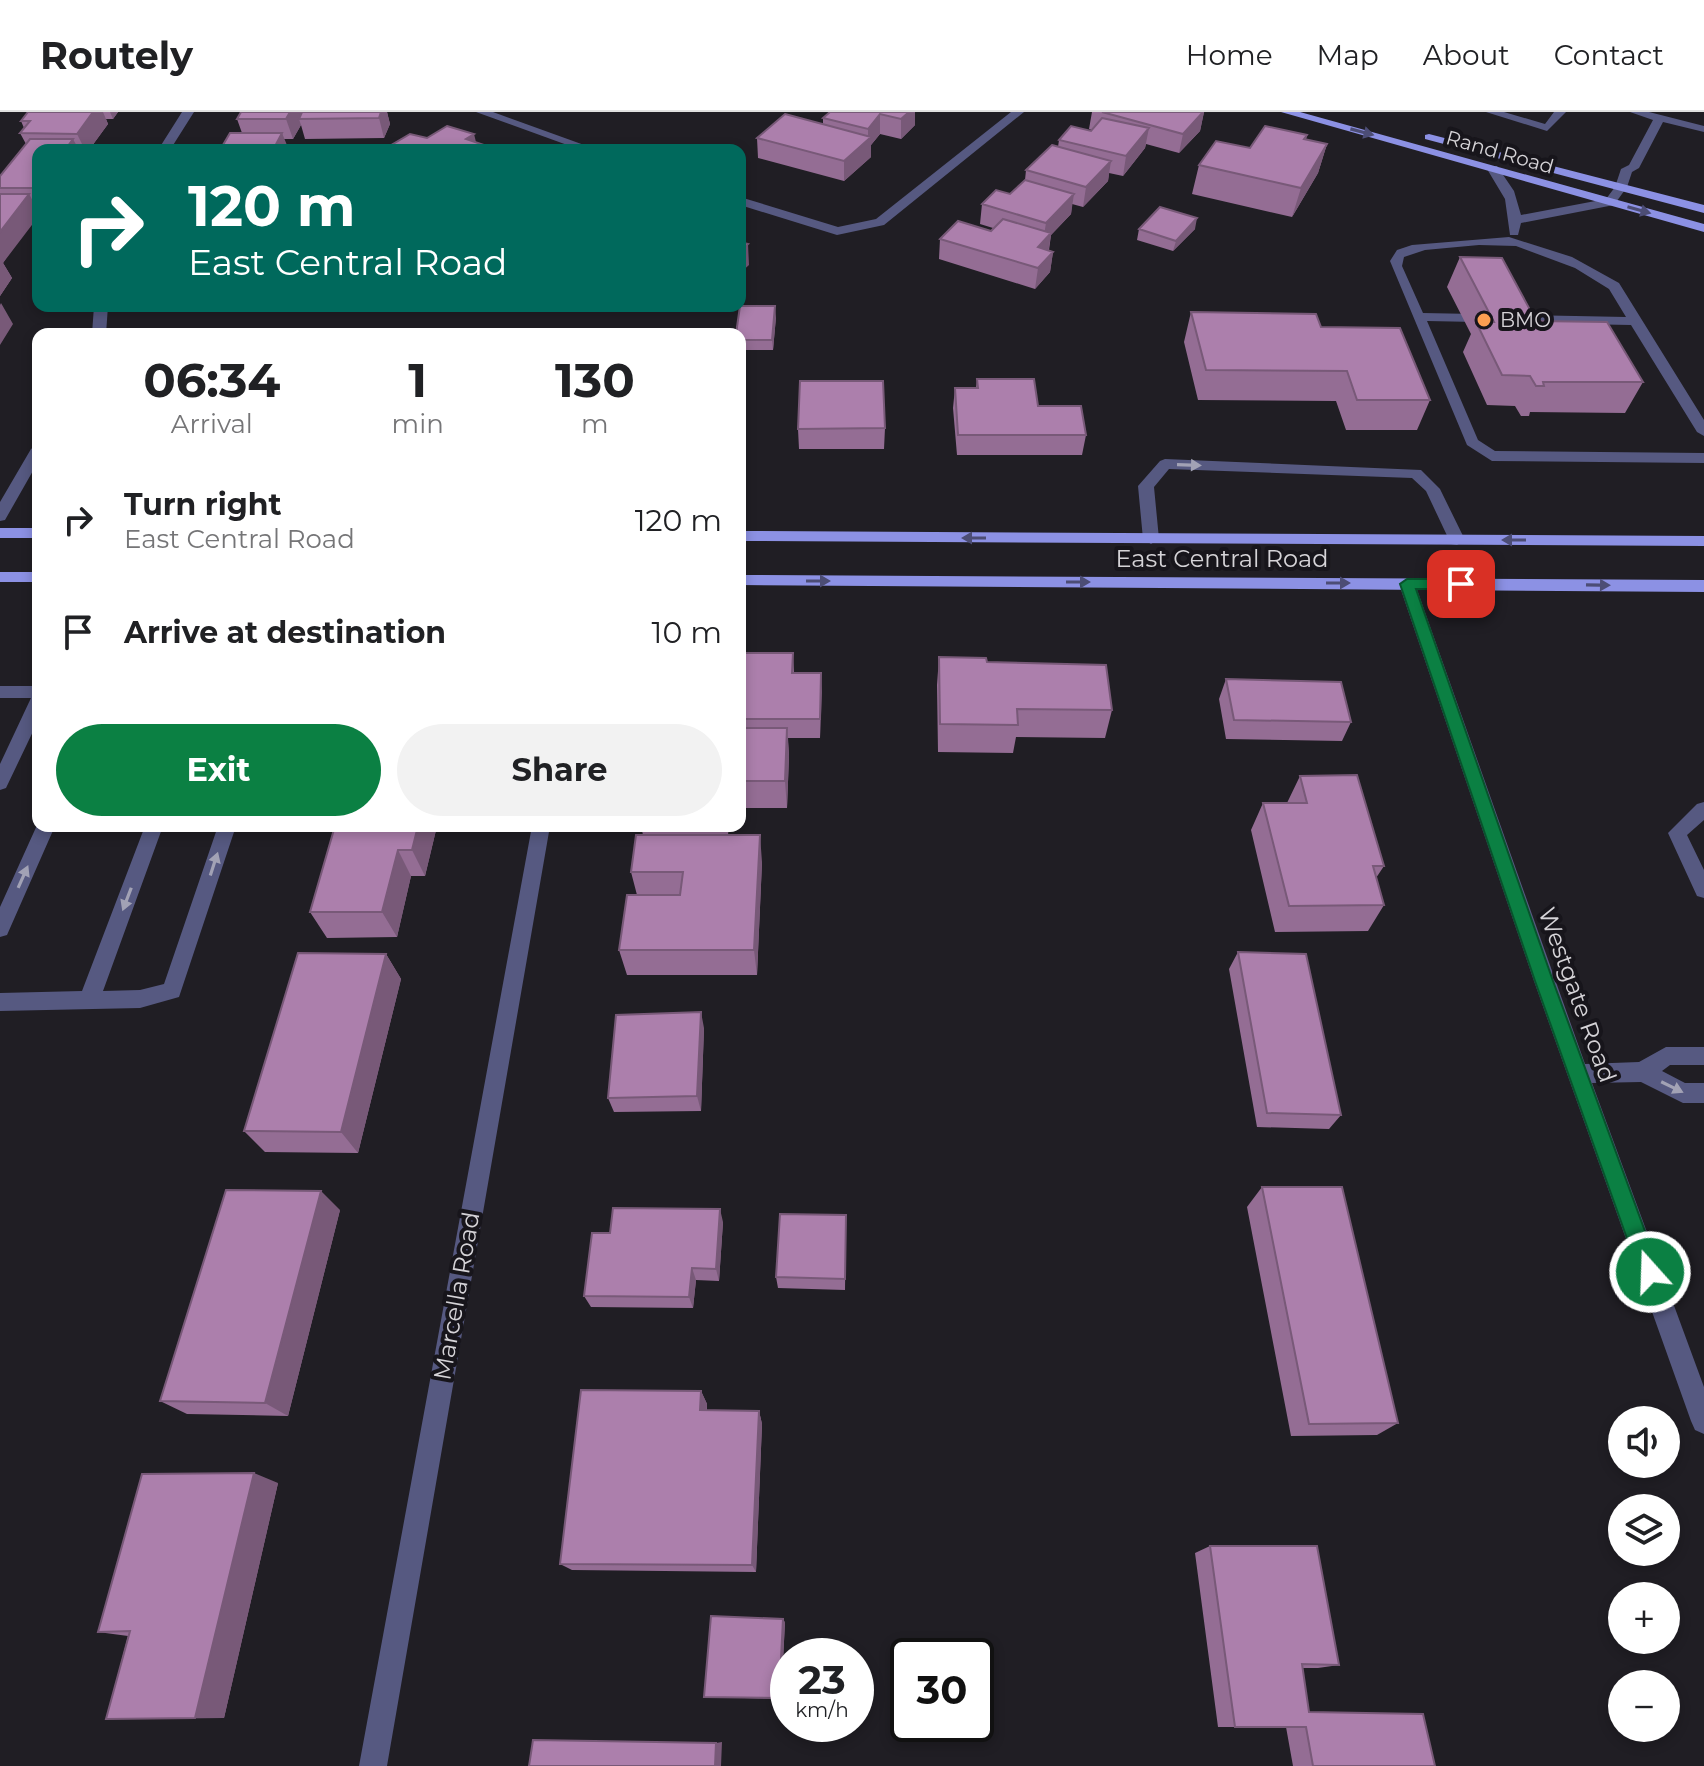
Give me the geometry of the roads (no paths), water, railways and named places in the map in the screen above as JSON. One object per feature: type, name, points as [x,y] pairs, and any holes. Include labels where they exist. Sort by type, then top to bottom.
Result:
[{"type":"main road","name":"Rand Road","points":[[1287,112],[1704,228]]},
{"type":"main road","points":[[1336,112],[1400,129]]},
{"type":"main road","name":"Rand Road","points":[[1415,133],[1704,209]]},
{"type":"main road","points":[[0,533],[32,533]]},
{"type":"main road","name":"East Central Road","points":[[746,536],[1704,541]]},
{"type":"main road","points":[[0,577],[32,577]]},
{"type":"main road","name":"East Central Road","points":[[746,580],[1704,586]]},
{"type":"street","points":[[168,144],[188,112]]},
{"type":"street","points":[[482,112],[575,144]]},
{"type":"street","points":[[746,203],[837,231],[880,222],[1018,112]]},
{"type":"street","points":[[1492,112],[1547,128],[1560,112]]},
{"type":"street","points":[[1636,112],[1704,129]]},
{"type":"street","points":[[1516,220],[1610,202],[1660,118]]},
{"type":"street","points":[[1493,169],[1511,193],[1516,220],[1513,240]]},
{"type":"street","points":[[1704,432],[1614,286],[1596,273],[1513,240],[1419,247],[1403,251],[1396,258],[1396,266],[1472,442],[1480,450],[1492,456],[1704,458]]},
{"type":"street","points":[[1418,317],[1635,321]]},
{"type":"street","points":[[0,516],[32,460]]},
{"type":"street","points":[[1151,539],[1146,486],[1165,464],[1416,473],[1432,489],[1457,540]]},
{"type":"street","name":"Westgate Road","points":[[1407,584],[1578,1074],[1704,1421]]},
{"type":"street","points":[[0,692],[32,692]]},
{"type":"street","points":[[0,783],[32,715]]},
{"type":"street","points":[[1704,809],[1677,833],[1704,890]]},
{"type":"street","points":[[0,929],[43,832]]},
{"type":"street","points":[[89,1000],[152,832]]},
{"type":"street","points":[[0,1002],[140,999],[172,991],[225,832]]},
{"type":"street","name":"Marcella Road","points":[[373,1766],[540,832]]},
{"type":"street","points":[[1643,1072],[1666,1056],[1704,1056]]},
{"type":"street","points":[[1578,1074],[1643,1072],[1683,1093],[1704,1093]]},
{"type":"place","name":"BMO","points":[[1484,320]]}]
